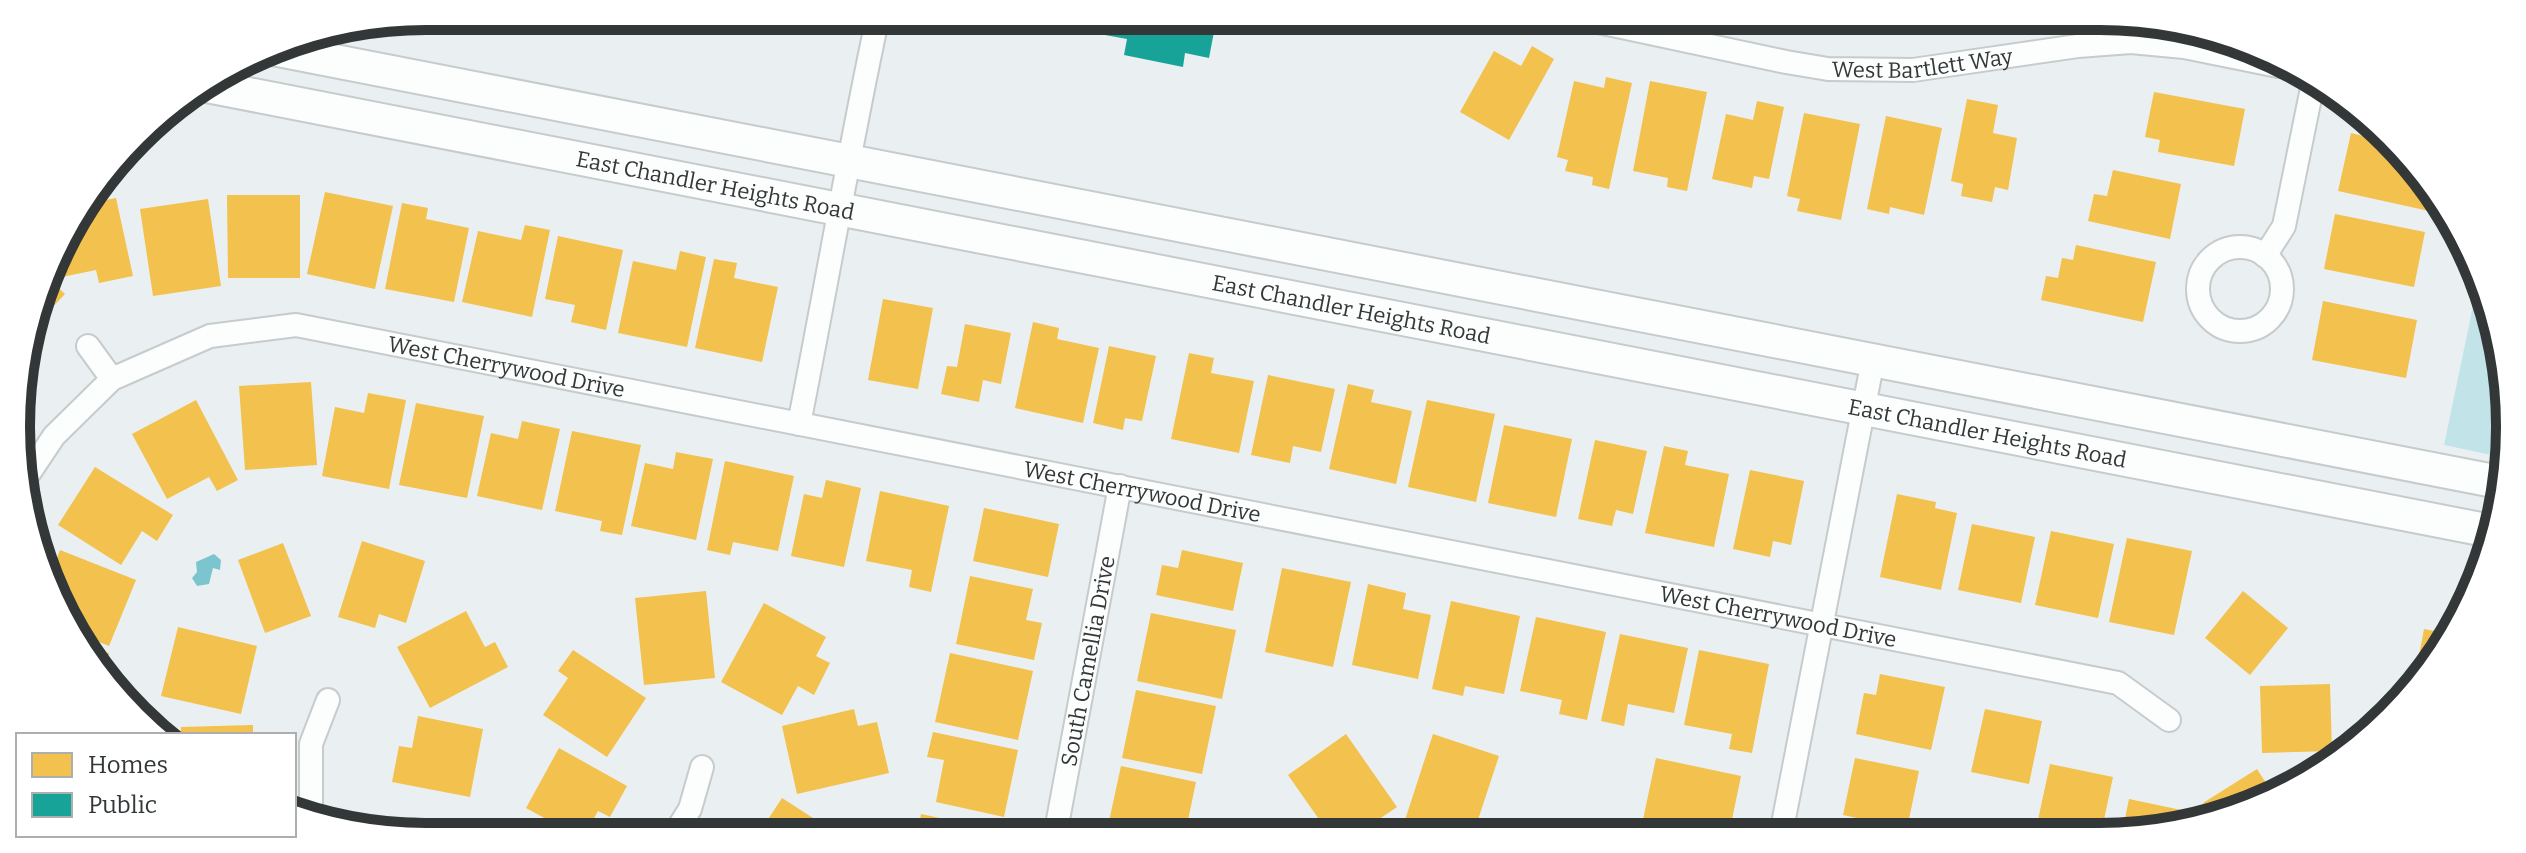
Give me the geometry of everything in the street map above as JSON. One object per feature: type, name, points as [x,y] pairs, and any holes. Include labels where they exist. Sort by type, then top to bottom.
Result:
[{"type":"main road","points":[[294,53],[2492,481]]},
{"type":"main road","name":"East Chandler Heights Road","points":[[219,88],[2482,529]]},
{"type":"street","points":[[799,424],[847,160],[875,30]]},
{"type":"street","name":"West Bartlett Way","points":[[1632,30],[1828,69],[1913,70],[2078,46],[2131,42],[2184,47],[2253,61]]},
{"type":"street","points":[[2265,256],[2284,226],[2311,91]]},
{"type":"street","name":"West Cherrywood Drive","points":[[112,379],[210,336],[296,325],[2118,683],[2169,720]]},
{"type":"street","points":[[32,469],[54,436],[112,379],[88,346]]},
{"type":"street","points":[[1783,823],[1873,360]]},
{"type":"street","name":"South Camellia Drive","points":[[1057,823],[1120,486]]},
{"type":"street","points":[[311,805],[311,744],[328,700]]},
{"type":"street","points":[[681,823],[690,809],[702,767]]},
{"type":"shaded area","points":[[2475,298],[2493,375],[2495,456],[2444,445]]},
{"type":"water","points":[[214,554],[221,560],[220,570],[213,568],[209,584],[197,586],[192,578],[197,572],[196,562]]},
{"type":"building: Homes","points":[[1532,46],[1554,59],[1509,140],[1460,112],[1494,51],[1521,66]]},
{"type":"building: Homes","points":[[1606,77],[1632,83],[1609,189],[1592,185],[1593,177],[1565,171],[1568,160],[1557,157],[1574,81],[1604,88]]},
{"type":"building: Homes","points":[[1650,81],[1707,92],[1687,191],[1667,187],[1668,178],[1633,171]]},
{"type":"building: Homes","points":[[2154,92],[2245,109],[2234,166],[2158,152],[2160,140],[2145,137]]},
{"type":"building: Homes","points":[[1967,99],[1998,105],[1993,133],[2017,138],[2008,190],[1995,187],[1992,202],[1961,196],[1963,184],[1951,181]]},
{"type":"building: Homes","points":[[1757,101],[1784,107],[1769,179],[1754,176],[1752,188],[1712,179],[1726,114],[1753,120]]},
{"type":"building: Homes","points":[[1804,113],[1860,124],[1841,220],[1797,211],[1800,199],[1787,196]]},
{"type":"building: Homes","points":[[1886,116],[1942,128],[1924,215],[1890,207],[1889,214],[1867,209]]},
{"type":"building: Homes","points":[[2351,133],[2372,138],[2398,165],[2430,207],[2429,211],[2338,191]]},
{"type":"building: Homes","points":[[2113,170],[2181,184],[2170,239],[2088,221],[2094,194],[2107,196]]},
{"type":"building: Homes","points":[[325,192],[393,206],[375,289],[307,274]]},
{"type":"building: Homes","points":[[227,195],[300,195],[300,278],[228,278]]},
{"type":"building: Homes","points":[[116,198],[133,276],[99,283],[96,270],[62,277],[71,251],[101,201]]},
{"type":"building: Homes","points":[[208,199],[221,286],[153,296],[140,209]]},
{"type":"building: Homes","points":[[402,203],[428,208],[426,219],[469,228],[454,302],[385,289]]},
{"type":"building: Homes","points":[[2335,214],[2425,232],[2414,287],[2324,269]]},
{"type":"building: Homes","points":[[525,225],[550,230],[532,317],[462,302],[478,231],[521,240]]},
{"type":"building: Homes","points":[[558,236],[623,250],[606,330],[571,322],[575,305],[545,299]]},
{"type":"building: Homes","points":[[2076,245],[2156,262],[2143,322],[2041,300],[2046,276],[2058,278],[2062,258],[2073,260]]},
{"type":"building: Homes","points":[[680,251],[706,257],[687,347],[618,333],[633,261],[676,270]]},
{"type":"building: Homes","points":[[714,259],[737,263],[734,278],[778,287],[762,362],[695,348]]},
{"type":"building: Homes","points":[[56,286],[65,294],[47,313]]},
{"type":"building: Homes","points":[[883,299],[933,308],[918,389],[868,380]]},
{"type":"building: Homes","points":[[2323,301],[2417,320],[2406,378],[2312,360]]},
{"type":"building: Homes","points":[[1033,322],[1059,328],[1057,339],[1099,348],[1083,423],[1015,408]]},
{"type":"building: Homes","points":[[965,324],[1011,333],[1001,384],[983,380],[979,402],[941,394],[947,366],[957,367]]},
{"type":"building: Homes","points":[[1109,346],[1156,356],[1142,421],[1125,418],[1123,430],[1093,423]]},
{"type":"building: Homes","points":[[1189,353],[1214,358],[1211,373],[1254,381],[1239,453],[1171,439]]},
{"type":"building: Homes","points":[[1268,375],[1335,389],[1321,452],[1293,446],[1290,463],[1251,455]]},
{"type":"building: Homes","points":[[311,382],[317,465],[245,470],[239,386]]},
{"type":"building: Homes","points":[[1348,384],[1374,390],[1371,402],[1412,411],[1396,484],[1329,469]]},
{"type":"building: Homes","points":[[368,393],[406,400],[389,489],[322,476],[335,407],[364,413]]},
{"type":"building: Homes","points":[[196,400],[238,480],[217,491],[209,477],[167,499],[132,434]]},
{"type":"building: Homes","points":[[1427,400],[1495,414],[1476,502],[1408,487]]},
{"type":"building: Homes","points":[[416,403],[484,416],[467,498],[399,485]]},
{"type":"building: Homes","points":[[522,421],[560,429],[542,510],[477,496],[491,433],[518,439]]},
{"type":"building: Homes","points":[[1504,425],[1572,439],[1556,517],[1488,503]]},
{"type":"building: Homes","points":[[572,431],[641,445],[622,535],[600,531],[602,521],[555,511]]},
{"type":"building: Homes","points":[[1595,440],[1647,451],[1633,514],[1616,510],[1612,526],[1578,519]]},
{"type":"building: Homes","points":[[1664,446],[1688,451],[1685,465],[1729,474],[1714,547],[1645,533]]},
{"type":"building: Homes","points":[[676,452],[713,459],[696,540],[631,526],[645,463],[673,469]]},
{"type":"building: Homes","points":[[725,461],[794,476],[778,551],[733,542],[730,555],[707,550]]},
{"type":"building: Homes","points":[[95,467],[173,515],[157,541],[142,531],[121,565],[58,525]]},
{"type":"building: Homes","points":[[1750,470],[1804,481],[1791,545],[1773,541],[1770,557],[1733,549]]},
{"type":"building: Homes","points":[[826,480],[861,488],[844,567],[791,556],[804,494],[822,498]]},
{"type":"building: Homes","points":[[880,491],[949,506],[931,592],[909,587],[912,570],[866,561]]},
{"type":"building: Homes","points":[[1897,494],[1936,502],[1935,508],[1957,513],[1941,590],[1880,577]]},
{"type":"building: Homes","points":[[984,508],[1059,524],[1048,577],[973,561]]},
{"type":"building: Homes","points":[[1972,524],[2035,537],[2021,603],[1958,590]]},
{"type":"building: Homes","points":[[2051,531],[2114,544],[2098,618],[2035,605]]},
{"type":"building: Homes","points":[[2127,538],[2192,551],[2174,635],[2109,622]]},
{"type":"building: Homes","points":[[362,541],[425,561],[406,623],[379,614],[375,628],[338,617]]},
{"type":"building: Homes","points":[[283,543],[311,616],[265,633],[238,560]]},
{"type":"building: Homes","points":[[60,550],[136,580],[109,646],[92,639],[55,564]]},
{"type":"building: Homes","points":[[1182,550],[1243,563],[1233,611],[1156,595],[1162,565],[1178,568]]},
{"type":"building: Homes","points":[[1282,568],[1351,582],[1333,667],[1265,652]]},
{"type":"building: Homes","points":[[970,576],[1033,589],[1026,620],[1042,623],[1034,660],[956,644]]},
{"type":"building: Homes","points":[[1368,584],[1406,593],[1403,609],[1431,615],[1418,679],[1352,665]]},
{"type":"building: Homes","points":[[706,591],[715,678],[644,685],[635,598]]},
{"type":"building: Homes","points":[[2243,591],[2288,628],[2250,675],[2205,638]]},
{"type":"building: Homes","points":[[1451,601],[1520,616],[1504,694],[1465,686],[1463,696],[1432,689]]},
{"type":"building: Homes","points":[[764,603],[826,637],[816,656],[830,663],[814,695],[798,686],[782,715],[721,682]]},
{"type":"building: Homes","points":[[466,611],[485,647],[495,642],[508,667],[430,708],[397,647]]},
{"type":"building: Homes","points":[[1151,613],[1236,630],[1222,699],[1137,681]]},
{"type":"building: Homes","points":[[1536,617],[1606,632],[1587,720],[1559,714],[1562,700],[1520,691]]},
{"type":"building: Homes","points":[[178,627],[257,646],[241,714],[161,696]]},
{"type":"building: Homes","points":[[2424,629],[2439,632],[2429,647],[2418,661]]},
{"type":"building: Homes","points":[[1620,634],[1688,648],[1674,713],[1628,704],[1624,726],[1601,721]]},
{"type":"building: Homes","points":[[573,650],[646,698],[607,757],[543,715],[568,678],[558,671]]},
{"type":"building: Homes","points":[[1699,650],[1769,664],[1752,753],[1729,749],[1732,734],[1684,725]]},
{"type":"building: Homes","points":[[950,653],[1033,671],[1018,740],[935,722]]},
{"type":"building: Homes","points":[[1880,674],[1945,687],[1931,750],[1856,734],[1864,693],[1876,695]]},
{"type":"building: Homes","points":[[2330,684],[2332,748],[2327,751],[2262,753],[2260,686]]},
{"type":"building: Homes","points":[[1136,690],[1216,706],[1202,774],[1122,758]]},
{"type":"building: Homes","points":[[854,709],[858,726],[877,722],[889,773],[797,794],[782,726]]},
{"type":"building: Homes","points":[[1985,709],[2042,721],[2029,784],[1971,772]]},
{"type":"building: Homes","points":[[418,716],[483,729],[470,797],[392,782],[399,746],[412,748]]},
{"type":"building: Homes","points":[[253,725],[253,733],[181,733],[181,727]]},
{"type":"building: Homes","points":[[933,732],[1018,750],[1004,817],[936,802],[944,760],[927,757]]},
{"type":"building: Homes","points":[[1346,734],[1397,807],[1374,823],[1322,823],[1288,775]]},
{"type":"building: Homes","points":[[1433,734],[1499,756],[1477,823],[1414,823],[1405,820]]},
{"type":"building: Homes","points":[[559,748],[627,786],[610,817],[598,811],[592,823],[553,823],[526,808]]},
{"type":"building: Homes","points":[[1656,758],[1741,776],[1731,823],[1642,823]]},
{"type":"building: Homes","points":[[1855,758],[1919,771],[1908,823],[1880,823],[1843,815]]},
{"type":"building: Homes","points":[[2050,764],[2113,777],[2103,823],[2037,823]]},
{"type":"building: Homes","points":[[1121,766],[1196,782],[1187,823],[1109,823]]},
{"type":"building: Homes","points":[[2257,769],[2268,785],[2206,808],[2203,803]]},
{"type":"building: Homes","points":[[782,798],[821,823],[766,823]]},
{"type":"building: Homes","points":[[2129,799],[2186,811],[2151,820],[2124,822]]},
{"type":"building: Homes","points":[[921,814],[963,823],[919,823]]},
{"type":"building: Public","points":[[1106,30],[1214,30],[1209,58],[1185,53],[1183,67],[1124,55],[1127,39],[1105,35]]}]
